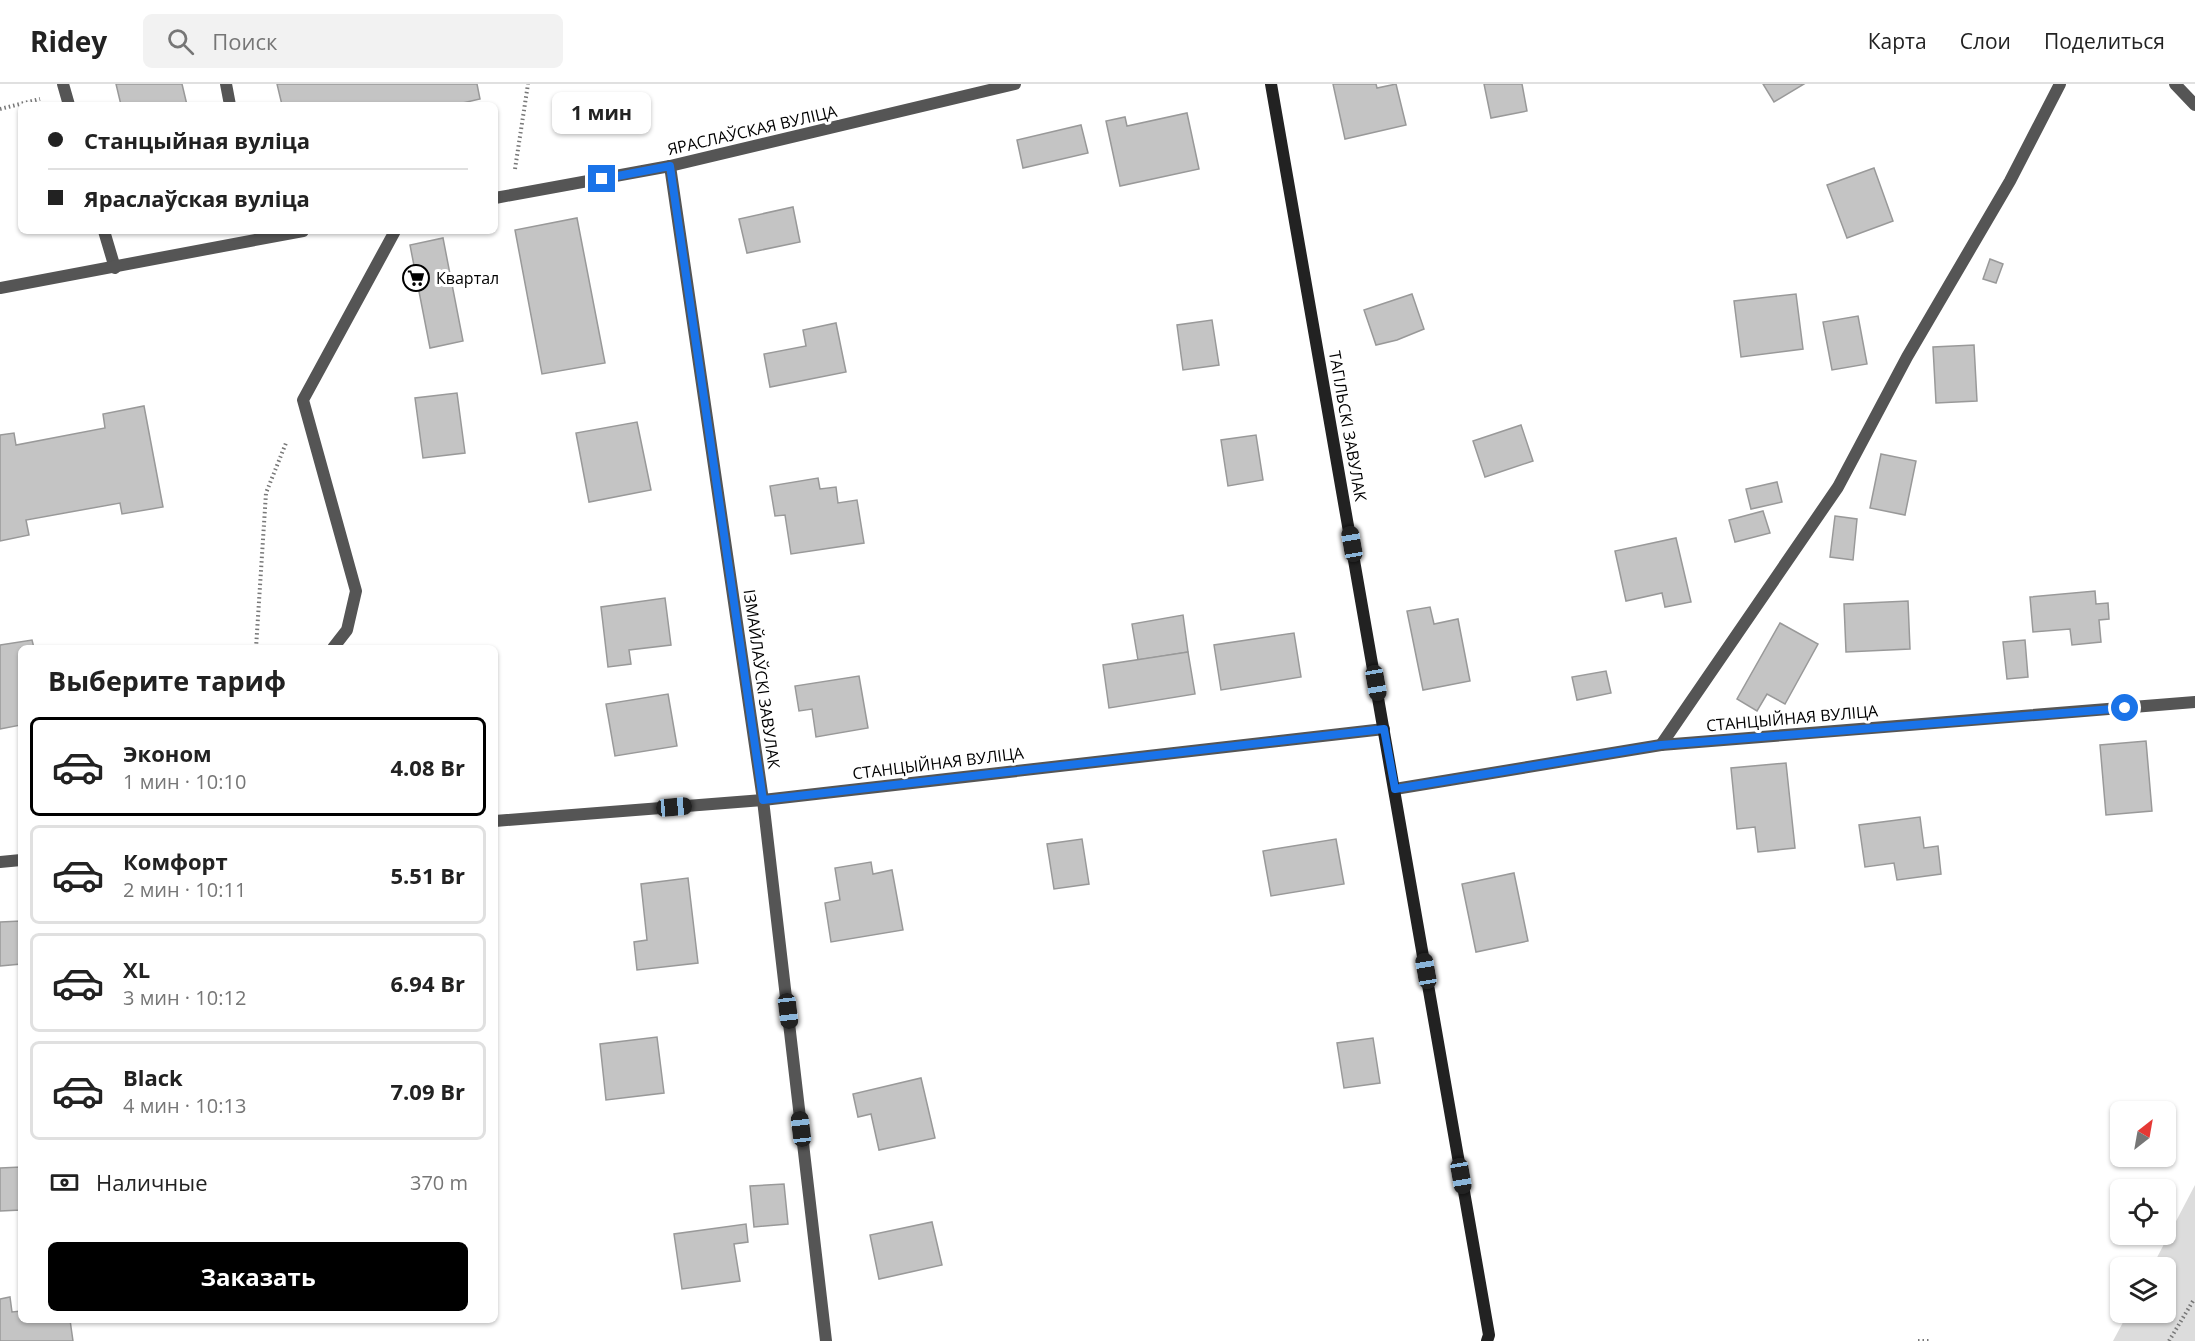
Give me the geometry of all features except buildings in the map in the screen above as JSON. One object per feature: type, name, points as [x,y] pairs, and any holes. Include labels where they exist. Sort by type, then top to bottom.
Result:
[{"type":"main road","name":"ТАГІЛЬСКІ ЗАВУЛАК","points":[[1271,84],[1489,1335],[1487,1341]]},
{"type":"street","points":[[226,84],[229,102]]},
{"type":"street","name":"ЯРАСЛАЎСКАЯ ВУЛІЦА","points":[[498,197],[670,166],[1015,84]]},
{"type":"street","points":[[1661,745],[1838,487],[1907,357],[2010,181],[2060,84]]},
{"type":"street","points":[[2175,84],[2195,105]]},
{"type":"street","name":"ІЗМАЙЛАЎСКІ ЗАВУЛАК","points":[[670,166],[763,800],[826,1341]]},
{"type":"street","points":[[105,234],[115,268]]},
{"type":"street","points":[[335,645],[347,630],[356,591],[303,400],[393,234]]},
{"type":"street","points":[[0,288],[115,268],[257,235]]},
{"type":"street","name":"СТАНЦЫЙНАЯ ВУЛІЦА","points":[[1395,789],[1661,745],[2195,702]]},
{"type":"street","name":"СТАНЦЫЙНАЯ ВУЛІЦА","points":[[498,821],[763,800],[1384,729]]},
{"type":"street","points":[[0,862],[18,860]]},
{"type":"path","points":[[511,195],[528,84]]},
{"type":"path","points":[[21,102],[64,88]]},
{"type":"path","points":[[0,109],[18,103]]},
{"type":"path","points":[[256,645],[266,493],[287,441]]},
{"type":"path","points":[[2169,1341],[2195,1301]]},
{"type":"path","points":[[1918,1341],[1931,1341]]},
{"type":"shaded area","points":[[2195,1185],[2195,1341],[2113,1341],[2123,1323],[2176,1323],[2176,1257],[2157,1257],[2164,1245],[2176,1245],[2176,1221]]},
{"type":"place","name":"Квартал","points":[[416,278]]},
{"type":"route","points":[[602,179],[670,166],[763,800],[1384,729],[1395,789],[1661,745],[2125,708]]}]
